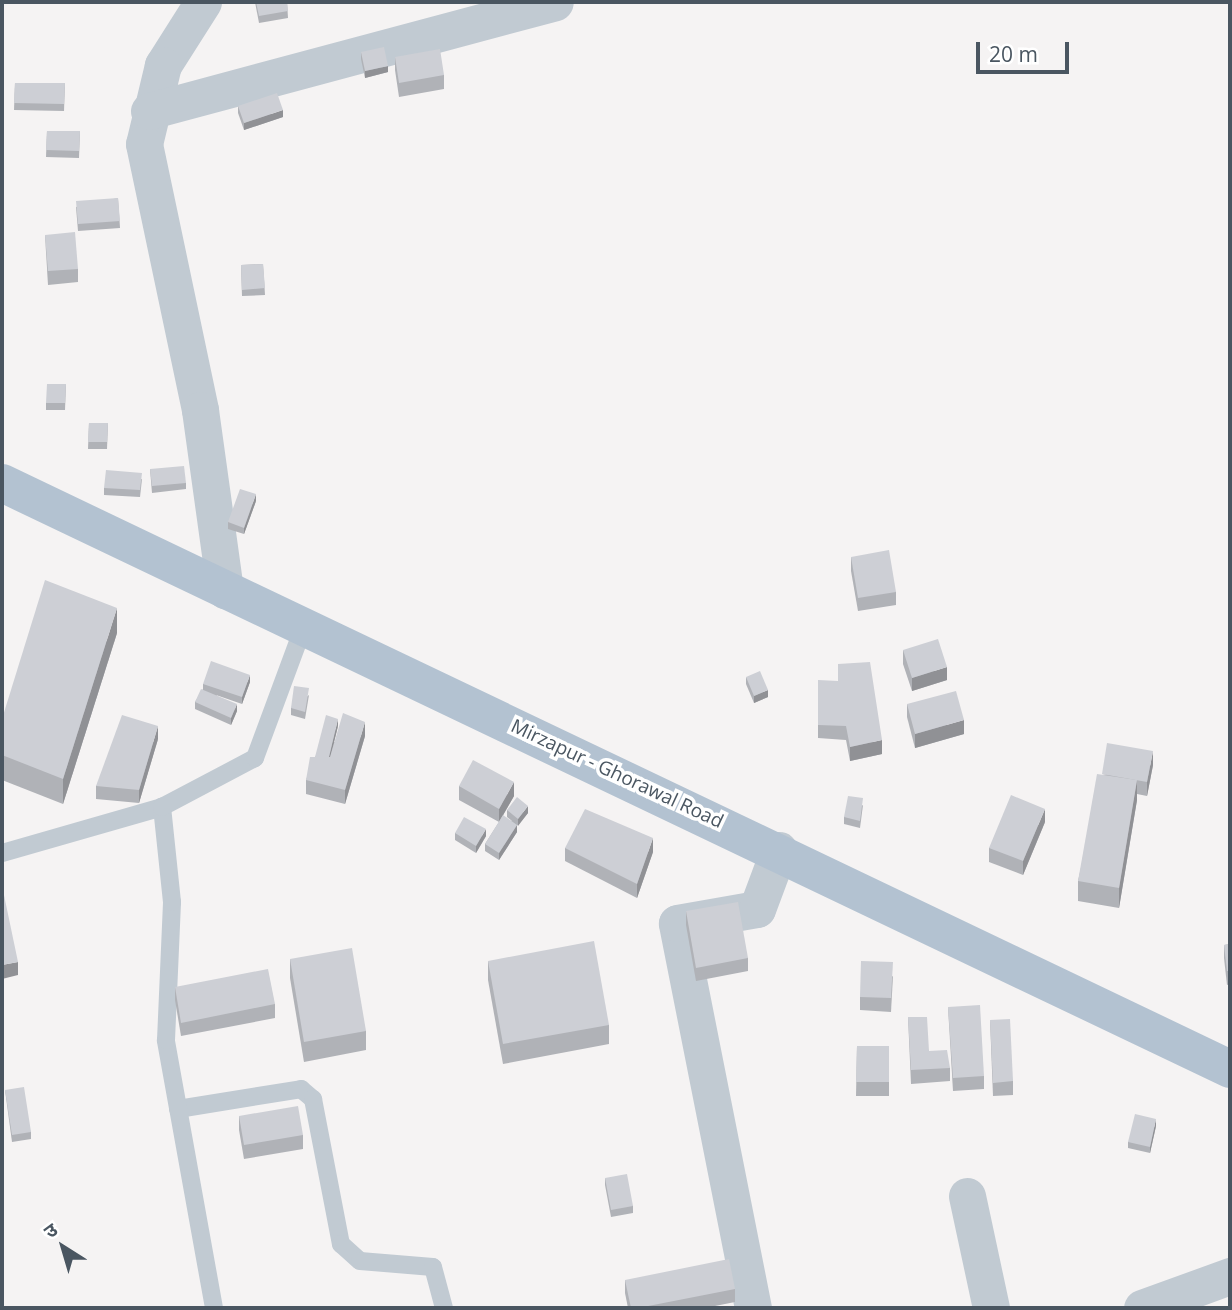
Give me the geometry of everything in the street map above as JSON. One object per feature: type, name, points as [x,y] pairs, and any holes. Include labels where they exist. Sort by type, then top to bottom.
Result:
[{"type":"main road","name":"Mirzapur - Ghorawal Road","points":[[2,483],[303,628],[779,850],[1230,1069]]},
{"type":"street","points":[[202,2],[163,65],[149,111],[144,144],[200,410],[225,590]]},
{"type":"street","points":[[149,111],[555,2]]},
{"type":"street","points":[[753,1308],[677,923],[757,909],[779,850]]},
{"type":"street","points":[[967,1196],[991,1308]]},
{"type":"street","points":[[1142,1308],[1230,1276]]},
{"type":"lane","points":[[2,853],[162,807],[255,758],[303,628]]},
{"type":"lane","points":[[162,807],[172,902],[166,1040],[214,1308]]},
{"type":"lane","points":[[178,1109],[301,1089],[313,1099],[341,1244],[360,1261],[433,1267],[444,1308]]},
{"type":"building","points":[[256,2],[287,2],[288,11],[259,16]]},
{"type":"building","points":[[384,47],[388,66],[365,71],[361,52]]},
{"type":"building","points":[[440,49],[444,75],[399,83],[395,57]]},
{"type":"building","points":[[15,83],[65,83],[64,104],[14,103]]},
{"type":"building","points":[[277,93],[283,110],[244,123],[238,106]]},
{"type":"building","points":[[47,131],[80,131],[79,151],[46,150]]},
{"type":"building","points":[[118,198],[120,221],[78,224],[76,201]]},
{"type":"building","points":[[75,232],[78,269],[48,271],[45,235]]},
{"type":"building","points":[[263,264],[265,288],[242,290],[241,265]]},
{"type":"building","points":[[47,384],[66,384],[65,403],[46,403]]},
{"type":"building","points":[[89,423],[108,423],[107,442],[88,442]]},
{"type":"building","points":[[184,466],[186,483],[152,486],[150,469]]},
{"type":"building","points":[[106,470],[142,473],[140,490],[104,488]]},
{"type":"building","points":[[240,489],[256,494],[244,528],[228,522]]},
{"type":"building","points":[[889,550],[896,592],[858,598],[851,557]]},
{"type":"building","points":[[45,580],[117,608],[63,779],[2,755],[2,719]]},
{"type":"building","points":[[938,639],[947,667],[912,678],[903,650]]},
{"type":"building","points":[[211,661],[250,675],[242,697],[203,684]]},
{"type":"building","points":[[870,662],[882,740],[850,747],[846,726],[818,725],[818,680],[838,681],[838,664]]},
{"type":"building","points":[[760,671],[768,690],[754,696],[746,677]]},
{"type":"building","points":[[294,686],[309,688],[305,712],[291,708]]},
{"type":"building","points":[[201,689],[237,704],[231,718],[195,702]]},
{"type":"building","points":[[956,691],[964,720],[915,734],[907,704]]},
{"type":"building","points":[[343,713],[365,722],[345,790],[306,780],[310,757],[330,757]]},
{"type":"building","points":[[122,715],[158,726],[139,790],[96,786]]},
{"type":"building","points":[[326,715],[338,719],[329,757],[315,757]]},
{"type":"building","points":[[1107,743],[1153,751],[1147,782],[1102,774]]},
{"type":"building","points":[[473,760],[514,782],[499,809],[459,786]]},
{"type":"building","points":[[1097,774],[1137,780],[1119,888],[1078,881]]},
{"type":"building","points":[[1011,795],[1045,809],[1023,861],[989,848]]},
{"type":"building","points":[[848,796],[863,798],[860,821],[844,817]]},
{"type":"building","points":[[517,797],[528,806],[518,819],[507,810]]},
{"type":"building","points":[[585,809],[653,838],[637,884],[565,848]]},
{"type":"building","points":[[503,815],[517,825],[499,853],[485,844]]},
{"type":"building","points":[[464,817],[486,829],[476,846],[455,833]]},
{"type":"building","points":[[4,895],[18,962],[2,965],[2,896]]},
{"type":"building","points":[[738,902],[748,958],[696,968],[686,911]]},
{"type":"building","points":[[594,941],[609,1025],[503,1044],[488,961]]},
{"type":"building","points":[[1230,944],[1230,971],[1227,971],[1224,945]]},
{"type":"building","points":[[352,948],[366,1031],[304,1042],[290,959]]},
{"type":"building","points":[[861,961],[893,962],[891,998],[860,997]]},
{"type":"building","points":[[268,969],[275,1004],[181,1023],[175,987]]},
{"type":"building","points":[[980,1005],[984,1076],[953,1078],[948,1007]]},
{"type":"building","points":[[908,1017],[927,1017],[929,1051],[947,1050],[950,1068],[911,1070]]},
{"type":"building","points":[[1010,1019],[1013,1081],[993,1083],[990,1020]]},
{"type":"building","points":[[857,1046],[889,1046],[889,1082],[856,1082]]},
{"type":"building","points":[[24,1087],[31,1132],[12,1135],[5,1090]]},
{"type":"building","points":[[298,1106],[303,1135],[244,1145],[239,1116]]},
{"type":"building","points":[[1135,1114],[1156,1119],[1150,1147],[1128,1142]]},
{"type":"building","points":[[627,1174],[633,1206],[611,1210],[605,1178]]},
{"type":"building","points":[[729,1259],[735,1289],[631,1308],[625,1280]]}]
